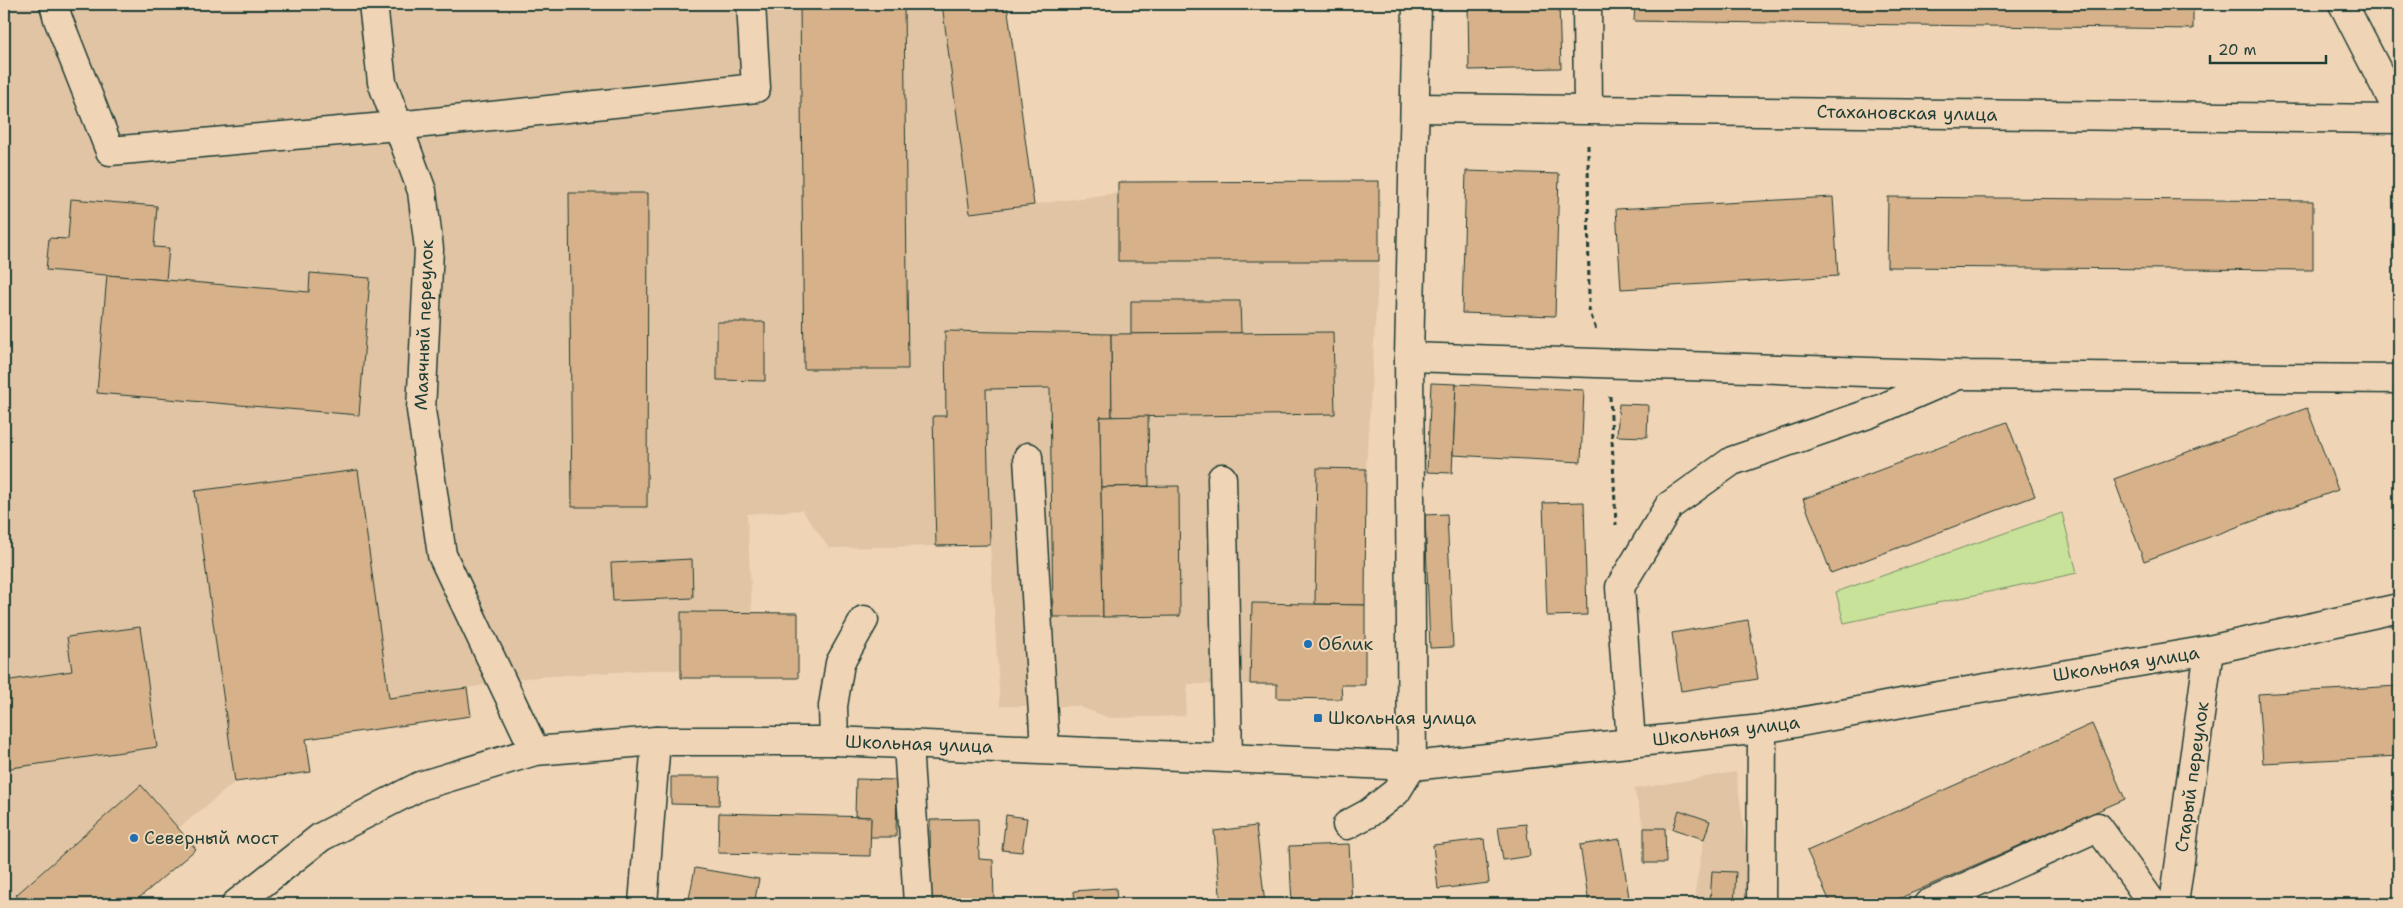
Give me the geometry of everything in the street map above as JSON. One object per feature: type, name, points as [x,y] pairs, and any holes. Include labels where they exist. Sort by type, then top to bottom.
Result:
[{"type":"street","points":[[54,4],[58,19],[110,151],[397,126],[756,88],[751,4]]},
{"type":"street","name":"Маячный переулок","points":[[373,4],[382,82],[422,191],[429,249],[421,410],[442,555],[535,751]]},
{"type":"street","points":[[1347,825],[1369,813],[1396,792],[1412,766],[1409,357],[1417,4]]},
{"type":"street","points":[[1587,4],[1588,109]]},
{"type":"street","points":[[2344,4],[2399,112]]},
{"type":"street","name":"Стахановская улица","points":[[1415,108],[2399,119]]},
{"type":"street","points":[[1409,357],[1959,375],[2399,379]]},
{"type":"street","points":[[1631,743],[1620,587],[1669,506],[1732,461],[1871,413],[1959,375]]},
{"type":"street","points":[[1028,457],[1045,749]]},
{"type":"street","points":[[1222,478],[1228,758]]},
{"type":"street","name":"Школьная улица","points":[[236,904],[322,838],[420,786],[535,751],[656,741],[834,741],[1412,766],[1762,729],[1938,696],[2209,650],[2399,608]]},
{"type":"street","points":[[834,741],[833,706],[840,663],[864,620]]},
{"type":"street","name":"Старый переулок","points":[[2174,904],[2209,650]]},
{"type":"street","points":[[1761,904],[1762,729]]},
{"type":"street","points":[[643,904],[656,741]]},
{"type":"street","points":[[908,744],[918,904]]},
{"type":"street","points":[[1928,904],[2098,827],[2154,904]]},
{"type":"shaded area","points":[[4,4],[942,4],[970,213],[1118,193],[1119,261],[1379,261],[1366,469],[1365,605],[1252,603],[1250,684],[1188,684],[1185,716],[1109,718],[1078,706],[1000,706],[990,545],[829,548],[802,510],[747,514],[752,612],[798,613],[798,678],[681,678],[681,670],[645,670],[523,678],[467,688],[471,716],[306,739],[311,772],[235,782],[179,828],[141,785],[16,894],[24,904],[4,904]]},
{"type":"shaded area","points":[[1736,772],[1754,904],[1699,904],[1695,892],[1704,839],[1673,829],[1644,828],[1634,789]]},
{"type":"green space","points":[[2062,513],[2077,573],[1844,623],[1836,592]]},
{"type":"building","points":[[800,4],[904,4],[908,369],[804,369]]},
{"type":"building","points":[[942,4],[1007,4],[1034,205],[970,213]]},
{"type":"building","points":[[1468,4],[1559,4],[1561,68],[1469,70]]},
{"type":"building","points":[[1635,4],[2193,4],[2193,29],[1634,21]]},
{"type":"building","points":[[1466,171],[1559,174],[1555,316],[1462,313]]},
{"type":"building","points":[[1379,181],[1379,261],[1118,261],[1118,182]]},
{"type":"building","points":[[569,193],[648,193],[647,507],[572,507]]},
{"type":"building","points":[[1833,197],[1838,276],[1621,289],[1616,209]]},
{"type":"building","points":[[1888,197],[2313,201],[2313,270],[1887,267]]},
{"type":"building","points":[[71,199],[157,206],[154,247],[169,248],[166,280],[46,270],[49,238],[68,239]]},
{"type":"building","points":[[310,273],[370,278],[359,415],[97,393],[107,275],[309,292]]},
{"type":"building","points":[[1131,301],[1240,301],[1241,333],[1131,334]]},
{"type":"building","points":[[717,322],[765,322],[765,381],[717,380]]},
{"type":"building","points":[[945,331],[1111,334],[1112,417],[1100,417],[1103,617],[1053,617],[1050,388],[986,389],[990,545],[936,546],[933,416],[946,416]]},
{"type":"building","points":[[1333,332],[1335,414],[1112,417],[1111,334]]},
{"type":"building","points":[[1431,383],[1456,384],[1452,473],[1427,472]]},
{"type":"building","points":[[1456,384],[1584,390],[1581,462],[1453,455]]},
{"type":"building","points":[[1619,404],[1648,405],[1647,437],[1617,436]]},
{"type":"building","points":[[2307,408],[2338,490],[2144,561],[2114,479]]},
{"type":"building","points":[[1148,416],[1149,486],[1101,487],[1100,417]]},
{"type":"building","points":[[2007,422],[2035,496],[1831,573],[1803,499]]},
{"type":"building","points":[[1317,468],[1366,469],[1365,605],[1315,604]]},
{"type":"building","points":[[358,470],[389,698],[467,688],[471,716],[306,739],[311,772],[235,782],[195,491]]},
{"type":"building","points":[[1179,486],[1180,616],[1103,617],[1101,487]]},
{"type":"building","points":[[1584,502],[1587,615],[1547,616],[1543,503]]},
{"type":"building","points":[[1447,514],[1453,647],[1430,648],[1425,515]]},
{"type":"building","points":[[692,559],[693,598],[613,601],[611,563]]},
{"type":"building","name":"Облик","points":[[1252,603],[1365,605],[1365,685],[1341,685],[1342,699],[1277,698],[1277,684],[1250,684]]},
{"type":"building","points":[[681,612],[798,613],[798,678],[681,678]]},
{"type":"building","points":[[1748,620],[1758,679],[1681,691],[1672,633]]},
{"type":"building","points":[[140,627],[157,747],[4,769],[4,681],[72,671],[67,637]]},
{"type":"building","points":[[2399,686],[2399,756],[2263,763],[2258,694]]},
{"type":"building","points":[[2092,724],[2125,799],[1887,904],[1831,904],[1807,851]]},
{"type":"building","points":[[671,777],[720,777],[719,805],[671,804]]},
{"type":"building","points":[[856,779],[897,780],[896,837],[870,837],[871,817],[855,816]]},
{"type":"building","name":"Северный мост","points":[[141,785],[196,849],[132,904],[24,904],[16,895]]},
{"type":"building","points":[[1679,810],[1710,821],[1704,839],[1673,829]]},
{"type":"building","points":[[719,813],[871,817],[870,856],[718,853]]},
{"type":"building","points":[[1006,815],[1027,818],[1022,852],[1002,850]]},
{"type":"building","points":[[978,819],[979,859],[993,860],[994,903],[931,904],[930,820]]},
{"type":"building","points":[[1526,824],[1530,856],[1503,860],[1498,827]]},
{"type":"building","points":[[1256,826],[1265,904],[1221,904],[1214,831]]},
{"type":"building","points":[[1644,828],[1665,828],[1666,863],[1644,863]]},
{"type":"building","points":[[1484,839],[1489,883],[1438,889],[1433,845]]},
{"type":"building","points":[[1620,839],[1630,904],[1589,904],[1580,845]]},
{"type":"building","points":[[1349,844],[1352,904],[1292,904],[1289,846]]},
{"type":"building","points":[[695,868],[759,879],[754,904],[688,904]]},
{"type":"building","points":[[1712,871],[1736,872],[1734,904],[1710,903]]},
{"type":"building","points":[[1116,888],[1117,904],[1075,904],[1074,891]]},
{"type":"place","name":"Облик","points":[[1308,644]]},
{"type":"place","name":"Школьная улица","points":[[1318,718]]},
{"type":"place","name":"Северный мост","points":[[134,838]]}]
